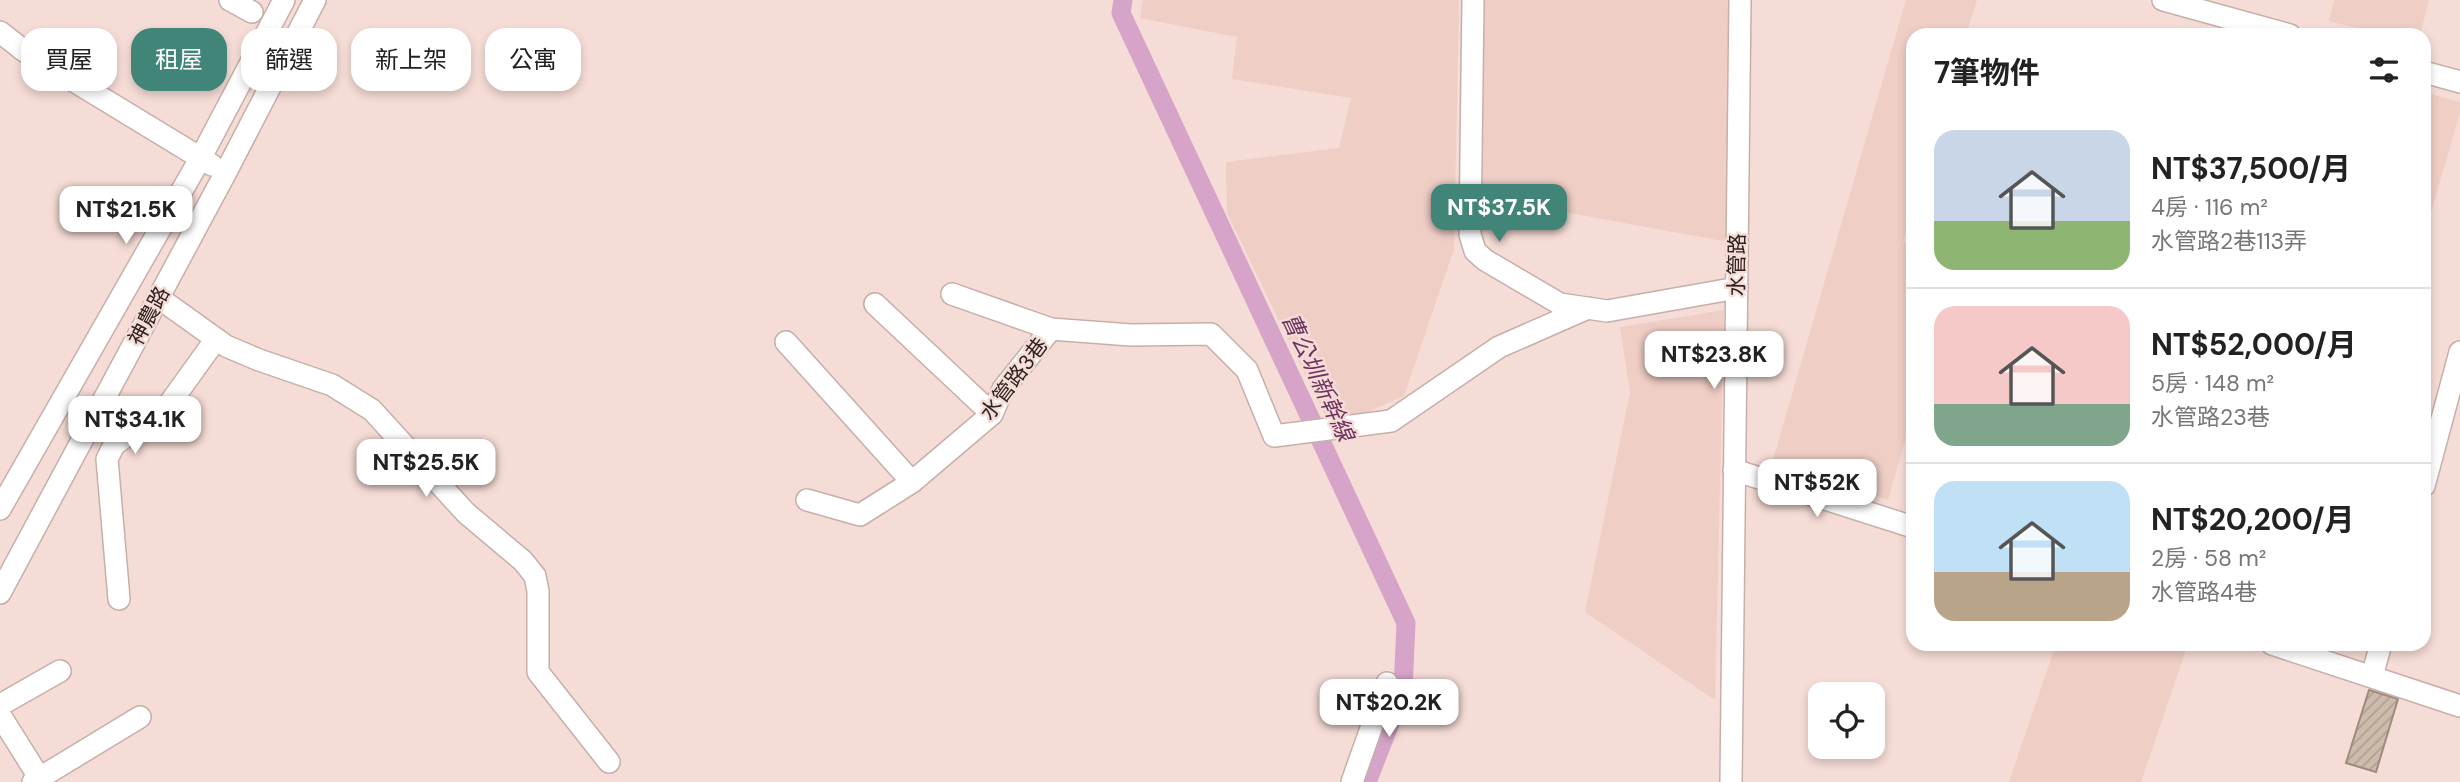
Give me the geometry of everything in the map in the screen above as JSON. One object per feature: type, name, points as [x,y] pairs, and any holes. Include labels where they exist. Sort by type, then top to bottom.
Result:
[{"type":"street","points":[[230,0],[252,12]]},
{"type":"street","name":"神農路","points":[[0,509],[200,159],[284,0]]},
{"type":"street","name":"神農路","points":[[0,593],[315,0]]},
{"type":"street","points":[[1473,0],[1470,234],[1475,251],[1485,260],[1560,304],[1607,312],[1737,288]]},
{"type":"street","name":"水管路","points":[[1731,782],[1740,0]]},
{"type":"street","points":[[2163,0],[2265,28]]},
{"type":"street","points":[[0,32],[23,50],[200,159],[226,172]]},
{"type":"street","points":[[2431,74],[2460,82]]},
{"type":"street","points":[[952,294],[1051,329]]},
{"type":"street","points":[[159,298],[226,346],[332,385],[372,410],[466,513],[523,561],[535,576],[538,591],[538,672],[610,762]]},
{"type":"street","points":[[875,304],[992,414]]},
{"type":"street","name":"水管路3巷","points":[[807,500],[860,515],[912,482],[992,414],[1003,389],[1051,329],[1131,335],[1211,334],[1247,370],[1275,436],[1391,421],[1499,347],[1588,308]]},
{"type":"street","points":[[119,599],[108,453],[114,445],[170,402],[216,339]]},
{"type":"street","points":[[786,342],[912,482]]},
{"type":"street","points":[[2431,460],[2460,352]]},
{"type":"street","points":[[1734,470],[1906,525]]},
{"type":"street","points":[[2293,651],[2460,706]]},
{"type":"street","points":[[2372,677],[2379,651]]},
{"type":"street","points":[[0,705],[60,671]]},
{"type":"street","points":[[1352,782],[1387,682]]},
{"type":"street","points":[[0,715],[38,781],[140,717]]},
{"type":"shaded area","points":[[1143,0],[1459,0],[1454,249],[1404,396],[1331,428],[1227,213],[1226,162],[1339,148],[1351,98],[1232,79],[1237,37],[1140,18]]},
{"type":"shaded area","points":[[1484,0],[1730,0],[1728,242],[1482,197]]},
{"type":"shaded area","points":[[1906,0],[1977,0],[1968,28],[1906,28],[1906,233],[1903,242],[1906,243],[1906,437],[1888,500],[1773,460]]},
{"type":"shaded area","points":[[2334,0],[2429,0],[2422,28],[2356,28],[2329,21]]},
{"type":"shaded area","points":[[2431,94],[2460,102],[2460,113],[2431,212]]},
{"type":"shaded area","points":[[1724,310],[1715,700],[1585,612],[1630,392],[1620,327]]},
{"type":"shaded area","points":[[2054,651],[2186,651],[2141,782],[2009,782]]},
{"type":"building","points":[[2369,690],[2398,699],[2376,772],[2346,763]]},
{"type":"waterway","name":"曹公圳新幹線","points":[[1123,0],[1121,13],[1406,623],[1403,690],[1367,782]]}]
